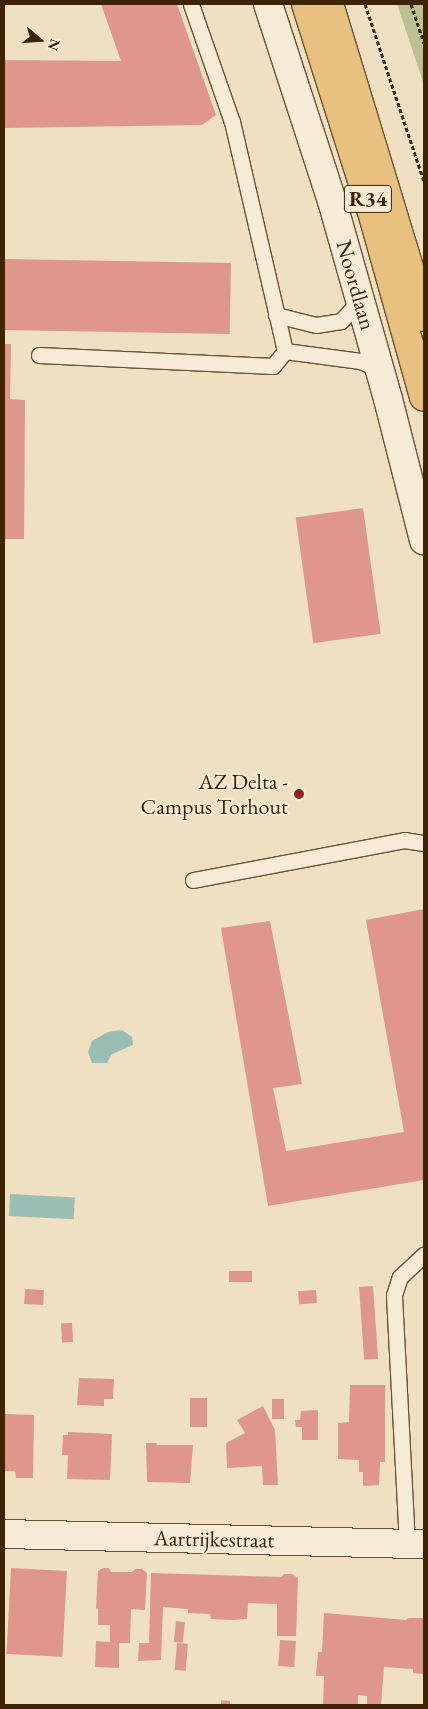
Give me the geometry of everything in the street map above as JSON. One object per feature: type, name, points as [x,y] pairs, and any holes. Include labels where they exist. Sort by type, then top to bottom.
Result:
[{"type":"main road","name":"Noordlaan","points":[[306,4],[367,194],[424,397]]},
{"type":"main road","name":"R34","points":[[329,4],[424,317]]},
{"type":"street","name":"Noordlaan","points":[[268,4],[332,201],[380,369],[424,540]]},
{"type":"street","name":"Aartrijkestraat","points":[[4,1534],[416,1544]]},
{"type":"lane","points":[[191,4],[232,122],[285,351]]},
{"type":"lane","points":[[276,315],[316,325],[341,321],[360,300]]},
{"type":"lane","points":[[285,351],[360,361],[380,369]]},
{"type":"lane","points":[[39,355],[273,366],[285,351]]},
{"type":"lane","points":[[193,880],[404,840],[424,843]]},
{"type":"lane","points":[[416,1544],[394,1295],[400,1277],[424,1254]]},
{"type":"path","points":[[365,4],[411,144],[422,165],[424,181]]},
{"type":"path","points":[[411,4],[424,43]]},
{"type":"green space","points":[[397,4],[424,4],[424,85]]},
{"type":"water","points":[[122,1030],[132,1037],[133,1045],[112,1054],[107,1063],[92,1063],[88,1052],[92,1041],[108,1032]]},
{"type":"water","points":[[10,1194],[75,1197],[74,1219],[9,1216]]},
{"type":"building","points":[[101,4],[177,4],[216,115],[202,125],[4,128],[4,60],[121,61]]},
{"type":"building","points":[[4,259],[231,263],[230,334],[4,330]]},
{"type":"building","points":[[4,344],[11,344],[10,399],[25,400],[24,539],[4,539]]},
{"type":"building","points":[[363,508],[381,634],[313,643],[296,517]]},
{"type":"building","points":[[424,909],[424,1180],[268,1206],[221,928],[270,921],[302,1084],[273,1088],[286,1151],[404,1132],[366,920]]},
{"type":"building","points":[[229,1271],[252,1271],[252,1282],[229,1282]]},
{"type":"building","points":[[373,1286],[378,1359],[364,1360],[359,1287]]},
{"type":"building","points":[[25,1289],[44,1290],[43,1305],[24,1304]]},
{"type":"building","points":[[316,1290],[317,1303],[299,1304],[298,1291]]},
{"type":"building","points":[[72,1323],[73,1342],[62,1343],[61,1324]]},
{"type":"building","points":[[79,1378],[114,1379],[113,1399],[104,1399],[104,1406],[77,1405]]},
{"type":"building","points":[[350,1385],[385,1385],[385,1462],[380,1462],[379,1485],[363,1486],[363,1472],[359,1472],[359,1460],[338,1459],[338,1423],[349,1422]]},
{"type":"building","points":[[190,1398],[207,1398],[207,1427],[190,1427]]},
{"type":"building","points":[[272,1399],[284,1399],[284,1419],[272,1419]]},
{"type":"building","points":[[263,1406],[275,1430],[278,1485],[263,1485],[262,1466],[227,1468],[226,1443],[245,1433],[237,1420]]},
{"type":"building","points":[[318,1410],[318,1440],[302,1440],[302,1427],[296,1427],[295,1420],[300,1420],[301,1411]]},
{"type":"building","points":[[5,1414],[34,1415],[33,1478],[16,1478],[15,1471],[4,1471]]},
{"type":"building","points":[[68,1432],[112,1434],[110,1480],[67,1479],[68,1455],[62,1455],[63,1435],[68,1435]]},
{"type":"building","points":[[146,1443],[156,1443],[157,1445],[193,1445],[190,1483],[147,1482]]},
{"type":"building","points":[[11,1568],[67,1571],[62,1657],[6,1654]]},
{"type":"building","points":[[103,1568],[109,1568],[111,1572],[132,1572],[135,1569],[142,1569],[147,1573],[145,1610],[131,1609],[130,1643],[119,1643],[119,1668],[95,1667],[96,1641],[110,1642],[110,1625],[98,1625],[98,1609],[96,1608],[98,1571]]},
{"type":"building","points":[[151,1573],[281,1577],[284,1574],[292,1574],[298,1578],[296,1636],[277,1636],[277,1604],[248,1603],[247,1619],[232,1620],[211,1619],[210,1614],[188,1613],[188,1609],[163,1607],[161,1660],[138,1661],[139,1643],[149,1643]]},
{"type":"building","points":[[324,1613],[406,1620],[409,1618],[424,1618],[424,1674],[413,1673],[413,1669],[384,1667],[381,1705],[367,1705],[367,1696],[358,1695],[358,1705],[323,1705],[324,1676],[316,1676],[318,1652],[322,1652]]},
{"type":"building","points":[[176,1621],[185,1622],[183,1643],[174,1642]]},
{"type":"building","points":[[280,1640],[296,1641],[294,1667],[278,1666]]},
{"type":"building","points":[[177,1643],[188,1644],[186,1671],[175,1670]]},
{"type":"building","points":[[221,1700],[230,1701],[230,1705],[221,1705]]},
{"type":"place","name":"AZ Delta - Campus Torhout","points":[[299,794]]}]
